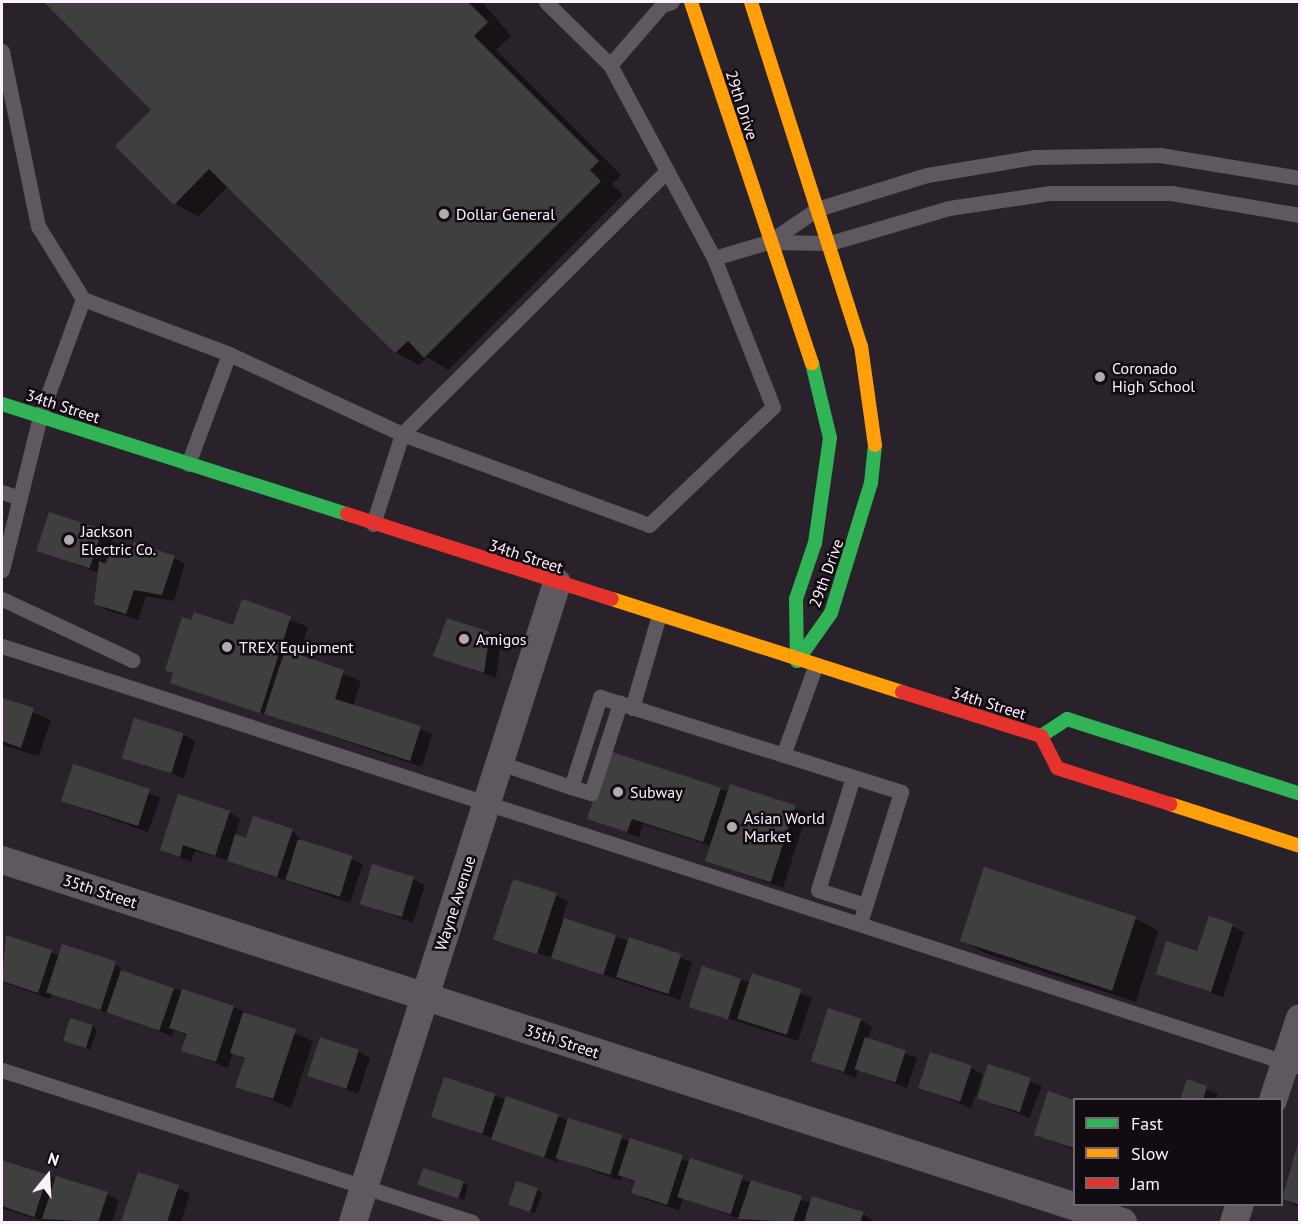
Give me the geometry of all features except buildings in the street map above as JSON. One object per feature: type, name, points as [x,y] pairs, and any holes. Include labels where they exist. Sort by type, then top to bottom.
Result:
[{"type":"main road","name":"29th Drive","points":[[690,2],[768,242],[821,390],[830,438],[815,543],[796,599],[797,661]]},
{"type":"main road","name":"29th Drive","points":[[751,2],[830,243],[861,346],[876,436],[871,483],[831,613],[797,661]]},
{"type":"main road","name":"34th Street","points":[[2,404],[815,667],[1041,736],[1058,768],[1299,846]]},
{"type":"main road","name":"34th Street","points":[[1041,736],[1067,718],[1299,794]]},
{"type":"street","name":"Wayne Avenue","points":[[353,1222],[557,583]]},
{"type":"street","name":"35th Street","points":[[2,860],[1073,1206]]},
{"type":"street","points":[[1274,1098],[1292,1065],[1299,1018]]},
{"type":"street","name":"35th Street","points":[[1073,1206],[1123,1222]]},
{"type":"street","points":[[1234,1222],[1239,1206]]},
{"type":"lane","points":[[2,51],[38,226],[83,299],[229,354],[402,434],[649,525],[773,407],[714,258],[610,65],[546,2]]},
{"type":"lane","points":[[610,65],[662,5],[672,2]]},
{"type":"lane","points":[[768,242],[817,209],[927,175],[1066,155],[1194,158],[1299,178]]},
{"type":"lane","points":[[373,524],[402,434],[667,171]]},
{"type":"lane","points":[[714,258],[768,242],[830,243],[949,208],[1072,191],[1171,193],[1299,215]]},
{"type":"lane","points":[[2,570],[40,416],[83,299]]},
{"type":"lane","points":[[188,464],[229,354]]},
{"type":"lane","points":[[2,492],[19,498]]},
{"type":"lane","points":[[2,599],[132,660]]},
{"type":"lane","points":[[626,706],[659,615]]},
{"type":"lane","points":[[2,646],[1292,1065]]},
{"type":"lane","points":[[783,755],[815,667]]},
{"type":"lane","points":[[500,763],[571,787],[600,698],[901,792],[860,923]]},
{"type":"lane","points":[[853,777],[818,891],[865,905]]},
{"type":"lane","points":[[2,1070],[472,1222]]},
{"type":"traffic: fast","points":[[797,661],[796,599],[815,543],[830,438],[812,363]]},
{"type":"traffic: fast","points":[[2,404],[347,514]]},
{"type":"traffic: fast","points":[[797,661],[831,613],[871,483],[875,445]]},
{"type":"traffic: fast","points":[[1041,736],[1067,719],[1300,794]]},
{"type":"traffic: slow","points":[[691,2],[812,363]]},
{"type":"traffic: slow","points":[[751,2],[861,346],[875,445]]},
{"type":"traffic: slow","points":[[612,599],[902,692]]},
{"type":"traffic: slow","points":[[1170,804],[1300,846]]},
{"type":"traffic: jam","points":[[347,514],[612,599]]},
{"type":"traffic: jam","points":[[902,692],[1041,736],[1057,768],[1170,804]]},
{"type":"place","name":"Dollar General","points":[[444,214]]},
{"type":"place","name":"Coronado High School","points":[[1100,377]]},
{"type":"place","name":"Jackson Electric Co.","points":[[69,540]]},
{"type":"place","name":"Amigos","points":[[464,639]]},
{"type":"place","name":"TREX Equipment","points":[[227,647]]},
{"type":"place","name":"Subway","points":[[618,792]]},
{"type":"place","name":"Asian World Market","points":[[732,827]]}]
